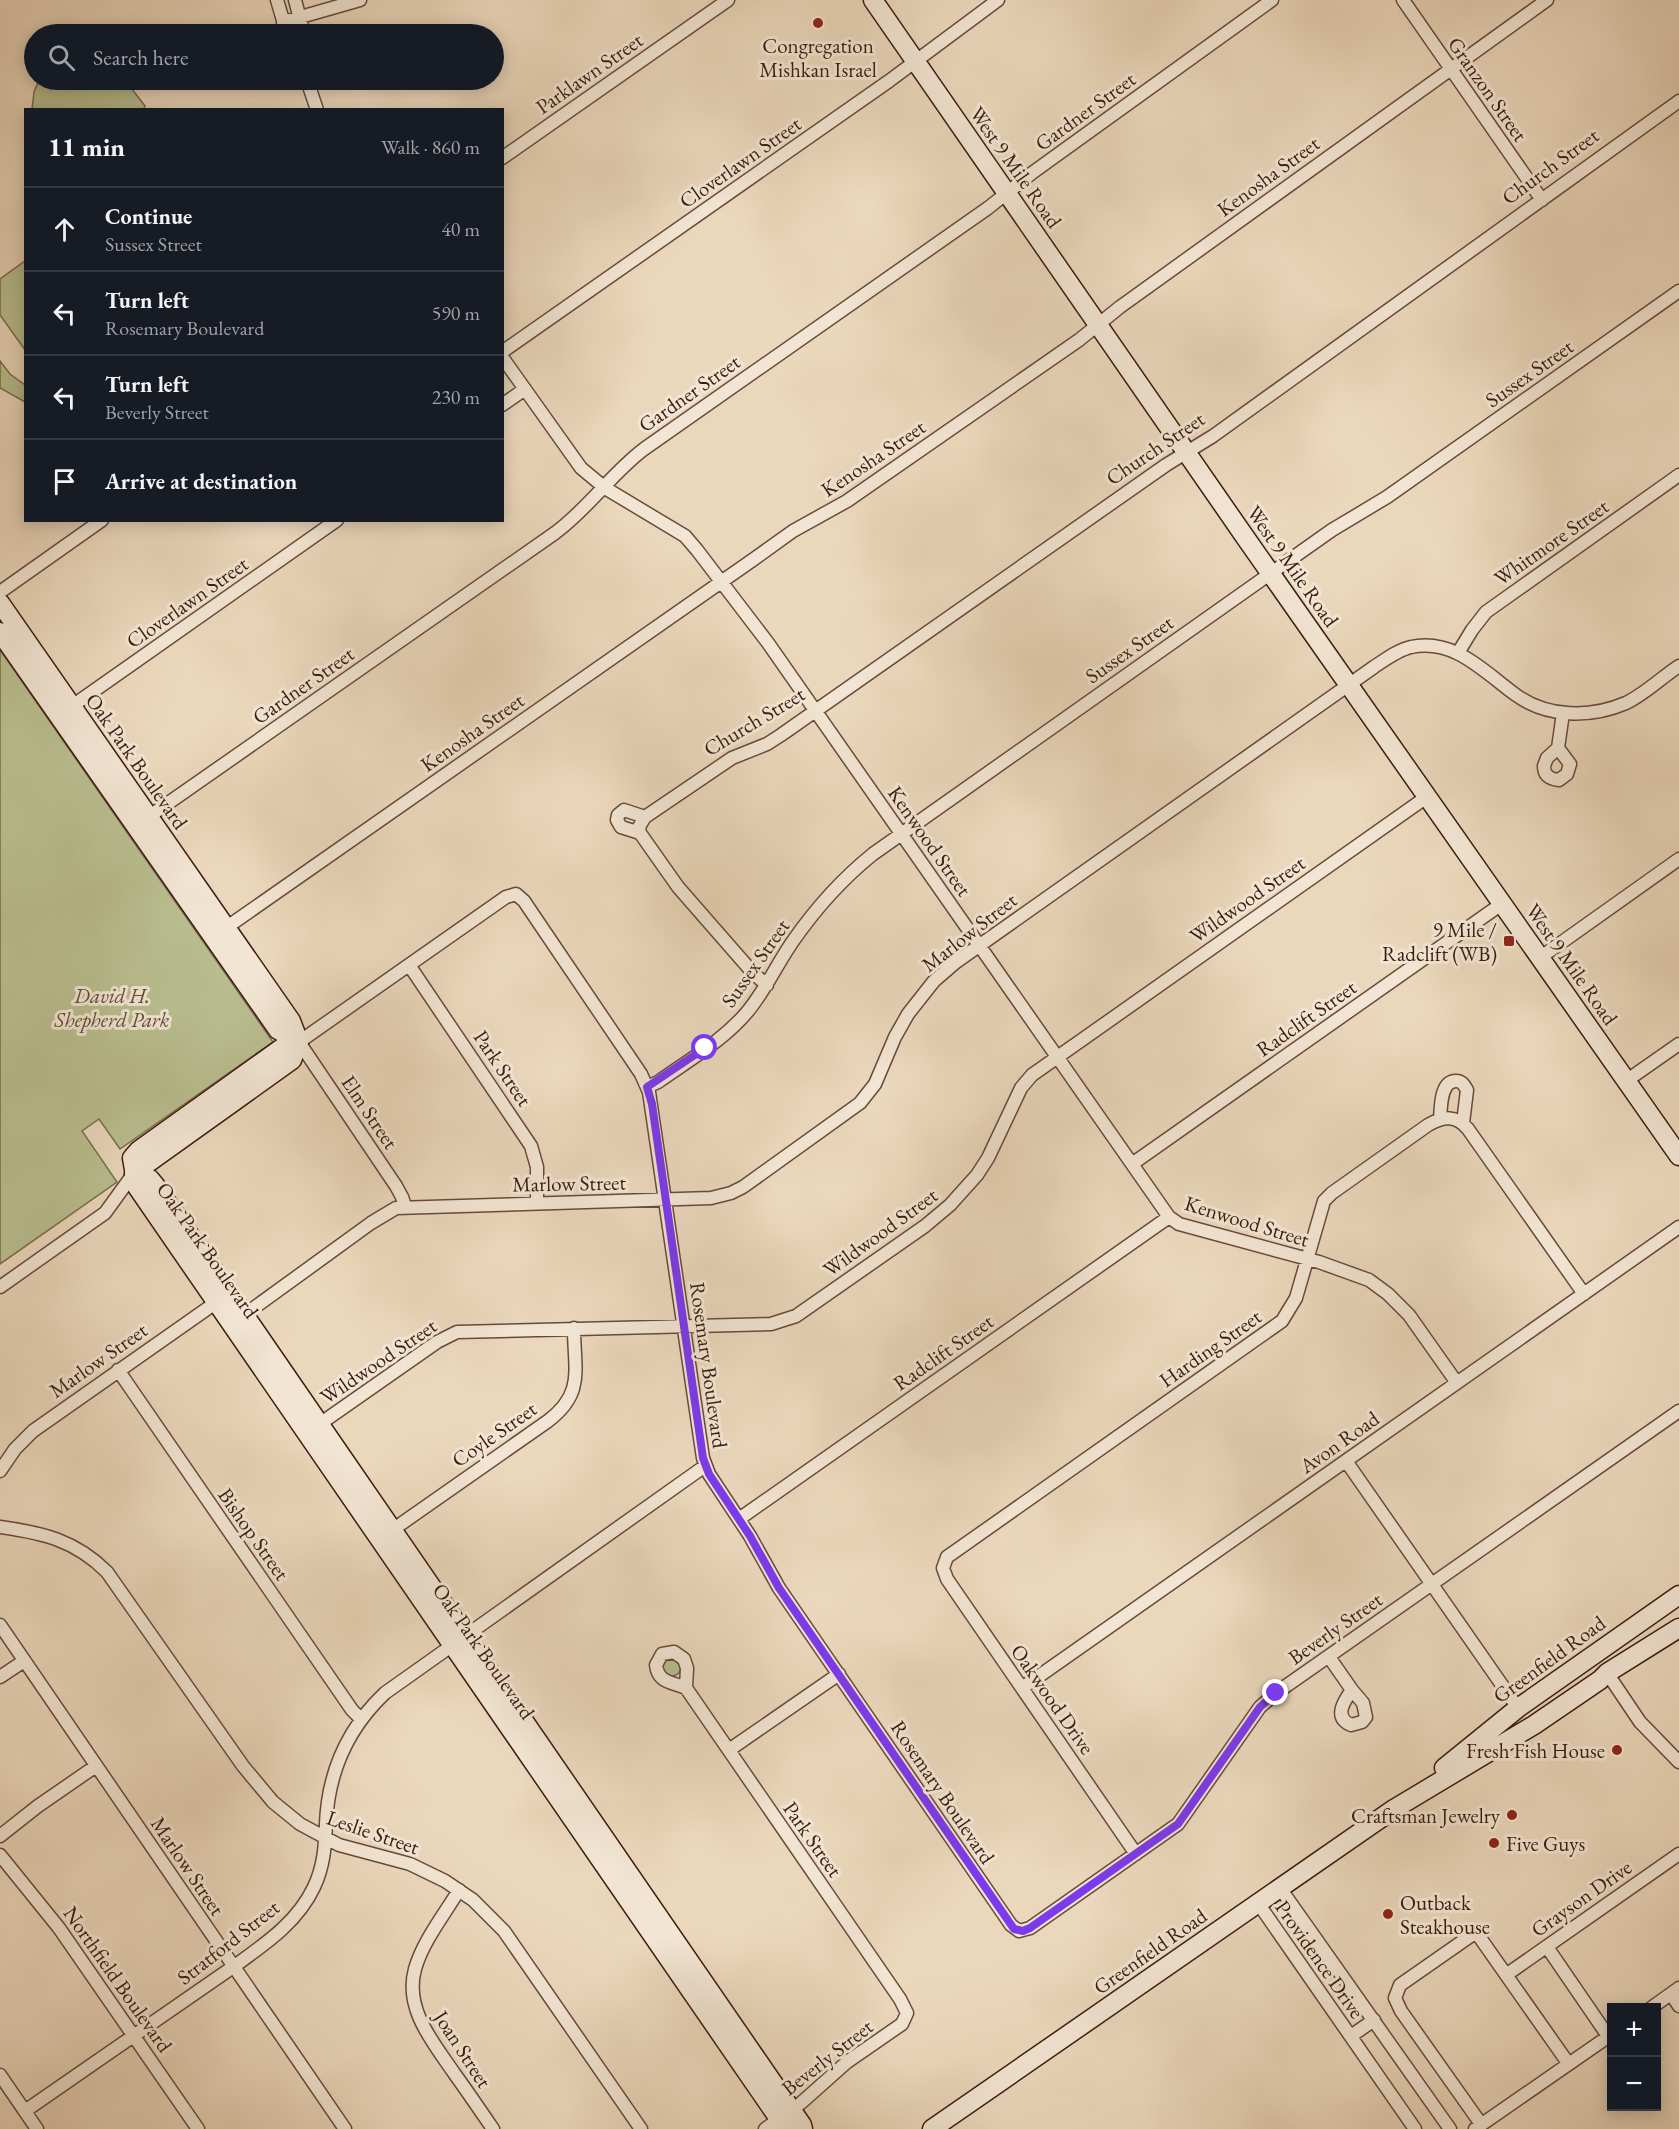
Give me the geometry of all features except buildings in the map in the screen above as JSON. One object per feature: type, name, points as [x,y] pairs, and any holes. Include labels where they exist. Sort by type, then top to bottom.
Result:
[{"type":"main road","name":"West 9 Mile Road","points":[[873,0],[1679,1156]]},
{"type":"main road","name":"Oak Park Boulevard","points":[[0,603],[19,645],[220,932],[291,1021],[299,1042]]},
{"type":"main road","name":"Oak Park Boulevard","points":[[0,632],[19,645]]},
{"type":"main road","points":[[134,1173],[132,1158],[139,1150],[190,1122],[240,1086],[282,1047],[299,1042]]},
{"type":"main road","name":"Oak Park Boulevard","points":[[134,1173],[137,1187],[238,1319],[663,1937],[780,2122],[803,2129]]},
{"type":"main road","name":"Greenfield Road","points":[[1394,1809],[1518,1708],[1677,1600]]},
{"type":"main road","name":"Greenfield Road","points":[[932,2129],[1394,1809],[1534,1725],[1607,1673],[1679,1628]]},
{"type":"street","points":[[277,0],[283,22],[360,0]]},
{"type":"street","points":[[295,0],[302,24]]},
{"type":"street","name":"Parklawn Street","points":[[504,157],[728,0]]},
{"type":"street","name":"Cloverlawn Street","points":[[504,351],[998,0]]},
{"type":"street","name":"Gardner Street","points":[[143,822],[563,528],[585,508],[633,456],[988,208],[1006,192],[1272,0]]},
{"type":"street","name":"Granzon Street","points":[[1403,0],[1542,200]]},
{"type":"street","name":"Kenosha Street","points":[[220,932],[793,531],[847,501],[1072,345],[1547,0]]},
{"type":"street","points":[[310,90],[316,108]]},
{"type":"street","name":"Church Street","points":[[645,817],[732,758],[776,738],[1186,452],[1213,436],[1679,101]]},
{"type":"street","name":"Sussex Street","points":[[647,1087],[658,1082],[733,1026],[767,985],[792,943],[819,905],[862,862],[1332,530],[1387,497],[1679,291]]},
{"type":"street","name":"Kenwood Street","points":[[504,360],[575,461],[589,476],[604,488],[678,531],[722,581],[768,642],[1169,1217],[1179,1224],[1306,1259],[1369,1280],[1388,1294],[1416,1323],[1457,1383]]},
{"type":"street","points":[[504,404],[525,389]]},
{"type":"street","name":"Whitmore Street","points":[[1458,653],[1486,612],[1679,475]]},
{"type":"street","points":[[0,592],[99,522]]},
{"type":"street","name":"Cloverlawn Street","points":[[65,711],[334,522]]},
{"type":"street","name":"Marlow Street","points":[[238,1319],[388,1212],[405,1206],[666,1201],[711,1198],[743,1187],[860,1104],[875,1084],[895,1037],[922,995],[934,981],[979,945],[1349,684],[1386,659],[1412,647],[1434,646],[1458,653],[1517,696],[1545,709],[1563,713],[1593,713],[1628,702],[1679,666]]},
{"type":"street","points":[[1558,748],[1563,713]]},
{"type":"street","name":"Wildwood Street","points":[[313,1429],[452,1333],[771,1324],[788,1321],[925,1226],[950,1205],[977,1175],[994,1148],[1022,1088],[1032,1076],[1056,1056],[1428,796]]},
{"type":"street","points":[[640,833],[621,827],[617,820],[618,815],[628,810],[645,817],[639,827],[640,833],[678,887],[754,974],[767,985]]},
{"type":"street","points":[[1541,957],[1679,860]]},
{"type":"street","name":"Rosemary Boulevard","points":[[409,965],[506,897],[516,894],[524,901],[641,1074],[652,1104],[705,1466],[779,1588],[1014,1929],[1019,1931]]},
{"type":"street","name":"Radclift Street","points":[[1132,1164],[1503,903]]},
{"type":"street","points":[[299,1042],[409,965]]},
{"type":"street","name":"Park Street","points":[[409,965],[531,1146],[537,1167],[537,1203]]},
{"type":"street","name":"Elm Street","points":[[299,1042],[396,1186],[405,1206]]},
{"type":"street","points":[[1626,1080],[1679,1044]]},
{"type":"street","points":[[1463,1123],[1467,1090],[1461,1082],[1456,1081],[1448,1084],[1443,1091],[1440,1119],[1452,1118],[1463,1123],[1584,1294]]},
{"type":"street","name":"Harding Street","points":[[943,1564],[952,1552],[1276,1326],[1291,1308],[1322,1206],[1328,1196],[1428,1125],[1440,1119]]},
{"type":"street","points":[[0,1287],[105,1213],[134,1173]]},
{"type":"street","name":"Radclift Street","points":[[739,1519],[1169,1217]]},
{"type":"street","name":"Avon Road","points":[[1022,1688],[1679,1227]]},
{"type":"street","name":"Marlow Street","points":[[0,1471],[15,1449],[33,1431],[223,1298]]},
{"type":"street","name":"Coyle Street","points":[[386,1535],[566,1406],[575,1384],[573,1328]]},
{"type":"street","name":"Bishop Street","points":[[118,1370],[352,1710],[361,1719]]},
{"type":"street","name":"Beverly Street","points":[[1019,1931],[1030,1928],[1178,1824],[1260,1707],[1276,1693],[1679,1411]]},
{"type":"street","points":[[1346,1461],[1518,1708]]},
{"type":"street","points":[[459,1640],[705,1466]]},
{"type":"street","name":"Leslie Street","points":[[0,1527],[57,1538],[80,1549],[98,1563],[117,1583],[264,1793],[300,1824],[354,1850],[410,1864],[428,1872],[459,1890],[483,1908],[504,1931],[641,2129]]},
{"type":"street","name":"Oakwood Drive","points":[[943,1564],[943,1573],[1136,1854]]},
{"type":"street","name":"Marlow Street","points":[[0,1625],[345,2129]]},
{"type":"street","name":"Stratford Street","points":[[25,2111],[233,1967],[282,1930],[301,1909],[320,1871],[332,1778],[350,1736],[374,1703],[394,1685],[459,1640]]},
{"type":"street","points":[[1329,1657],[1352,1690]]},
{"type":"street","points":[[0,1677],[24,1661]]},
{"type":"street","points":[[1607,1673],[1640,1722],[1679,1762]]},
{"type":"street","points":[[729,1750],[839,1674]]},
{"type":"street","name":"Park Street","points":[[686,1688],[900,1999],[907,2013]]},
{"type":"street","points":[[0,1836],[38,1806],[96,1766]]},
{"type":"street","name":"Grayson Drive","points":[[1506,1975],[1679,1854]]},
{"type":"street","name":"Northfield Boulevard","points":[[0,1855],[59,1928],[198,2129]]},
{"type":"street","name":"Providence Drive","points":[[1280,1888],[1450,2129]]},
{"type":"street","name":"Joan Street","points":[[459,1890],[422,1951],[413,1976],[414,2002],[426,2033],[493,2129]]},
{"type":"street","name":"Providence Drive","points":[[1258,1903],[1415,2129]]},
{"type":"street","points":[[1568,2063],[1476,1932],[1400,1985],[1395,1998],[1401,2011],[1478,2127],[1607,2037]]},
{"type":"street","points":[[1547,1947],[1607,2031]]},
{"type":"street","points":[[1657,2003],[1675,1991],[1679,2006]]},
{"type":"street","name":"Beverly Street","points":[[780,2122],[848,2062],[902,2024],[906,2020],[907,2013]]},
{"type":"street","name":"Providence Drive","points":[[1351,2036],[1374,2020]]},
{"type":"street","points":[[0,2075],[38,2129]]},
{"type":"green space","points":[[35,90],[133,90],[145,106],[144,108],[32,108]]},
{"type":"green space","points":[[24,262],[24,349],[0,315],[0,279]]},
{"type":"green space","points":[[0,361],[10,374],[24,384],[24,401],[0,388]]},
{"type":"green space","name":"David H. Shepherd Park","points":[[0,650],[273,1042],[120,1149],[99,1119],[82,1131],[117,1182],[0,1264]]},
{"type":"green space","points":[[668,1658],[676,1658],[681,1663],[679,1674],[668,1676],[663,1671],[663,1663]]},
{"type":"place","name":"Congregation Mishkan Israel","points":[[818,23]]},
{"type":"place","name":"9 Mile / Radclift (WB)","points":[[1509,941]]},
{"type":"place","name":"Fresh Fish House","points":[[1617,1750]]},
{"type":"place","name":"Craftsman Jewelry","points":[[1512,1815]]},
{"type":"place","name":"Five Guys","points":[[1494,1843]]},
{"type":"place","name":"Outback Steakhouse","points":[[1388,1914]]},
{"type":"route","points":[[705,1048],[658,1082],[647,1087],[652,1104],[705,1466],[750,1536],[779,1588],[1014,1929],[1023,1931],[1030,1928],[1178,1824],[1260,1707],[1276,1693]]}]
